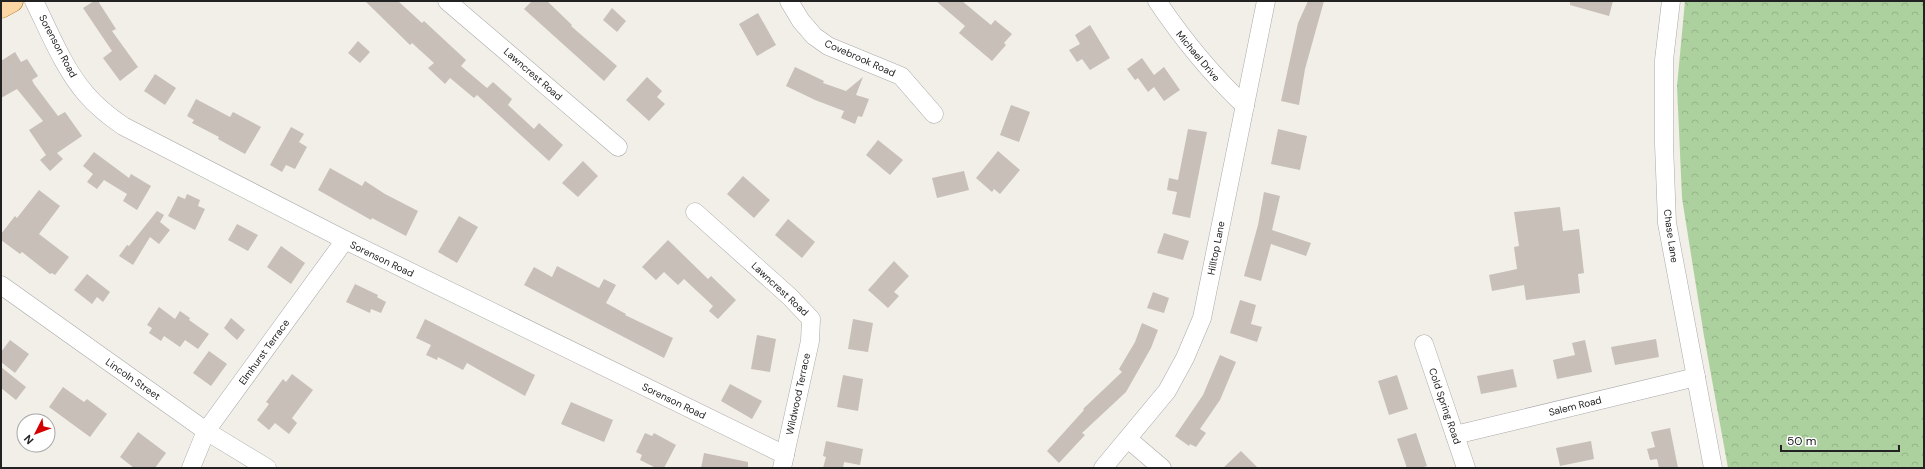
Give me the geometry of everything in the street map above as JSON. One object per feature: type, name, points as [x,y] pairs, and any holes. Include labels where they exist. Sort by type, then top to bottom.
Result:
[{"type":"main road","points":[[1,7],[12,1]]},
{"type":"street","name":"Sorenson Road","points":[[34,1],[72,75],[86,94],[104,112],[123,126],[345,240],[784,461]]},
{"type":"street","name":"Lawncrest Road","points":[[447,1],[618,147]]},
{"type":"street","name":"Covebrook Road","points":[[789,1],[801,21],[814,36],[828,46],[901,76],[934,114]]},
{"type":"street","name":"Michael Drive","points":[[1157,1],[1186,43],[1222,84],[1245,106]]},
{"type":"street","name":"Hilltop Lane","points":[[1103,468],[1167,391],[1186,358],[1202,318],[1266,1]]},
{"type":"street","name":"Chase Lane","points":[[1671,1],[1664,60],[1664,144],[1667,223],[1713,468]]},
{"type":"street","name":"Lawncrest Road","points":[[695,212],[789,296],[811,319]]},
{"type":"street","name":"Elmhurst Terrace","points":[[191,468],[206,431],[345,240]]},
{"type":"street","name":"Lincoln Street","points":[[1,285],[206,431],[267,468]]},
{"type":"street","name":"Wildwood Terrace","points":[[784,461],[810,341],[811,319]]},
{"type":"street","name":"Cold Spring Road","points":[[1424,344],[1466,468]]},
{"type":"street","name":"Salem Road","points":[[1455,435],[1696,377]]},
{"type":"street","points":[[1128,439],[1162,468]]},
{"type":"green space","points":[[1685,1],[1924,1],[1924,468],[1728,468],[1704,336],[1682,198],[1677,86]]},
{"type":"building","points":[[94,1],[98,1],[116,29],[112,31],[138,67],[120,81],[103,58],[112,51],[83,8]]},
{"type":"building","points":[[365,1],[398,1],[422,23],[424,21],[466,60],[461,66],[487,88],[493,82],[512,99],[508,105],[534,129],[539,123],[563,145],[549,161],[477,95],[474,98],[450,78],[445,84],[428,68],[434,63],[412,43],[410,45]]},
{"type":"building","points":[[532,1],[547,1],[572,25],[571,26],[617,66],[604,81],[524,9]]},
{"type":"building","points":[[936,1],[962,1],[991,25],[995,20],[1012,34],[1004,43],[1006,45],[992,61],[959,33],[965,26]]},
{"type":"building","points":[[1308,1],[1324,1],[1305,69],[1299,105],[1281,101],[1298,23]]},
{"type":"building","points":[[1570,1],[1613,1],[1609,16],[1570,5]]},
{"type":"building","points":[[612,8],[626,21],[617,32],[603,20]]},
{"type":"building","points":[[758,13],[776,45],[757,56],[739,24]]},
{"type":"building","points":[[1090,25],[1110,58],[1090,70],[1082,59],[1077,62],[1069,50],[1080,44],[1075,35]]},
{"type":"building","points":[[358,41],[370,52],[360,63],[348,53]]},
{"type":"building","points":[[15,52],[21,62],[27,59],[38,76],[32,80],[34,84],[58,116],[65,112],[82,136],[57,153],[63,159],[50,171],[40,160],[46,155],[29,130],[43,121],[17,89],[1,98],[1,61]]},
{"type":"building","points":[[1142,58],[1154,75],[1164,67],[1180,90],[1164,101],[1154,87],[1148,92],[1138,78],[1135,80],[1127,69]]},
{"type":"building","points":[[795,67],[824,81],[823,83],[846,91],[863,77],[856,95],[869,99],[862,117],[858,116],[855,124],[841,118],[844,111],[815,100],[786,86]]},
{"type":"building","points":[[155,74],[176,88],[165,105],[144,91]]},
{"type":"building","points":[[647,77],[662,91],[657,97],[665,104],[649,121],[626,100]]},
{"type":"building","points":[[196,99],[230,117],[233,112],[261,127],[245,154],[218,139],[219,137],[192,123],[194,120],[187,116]]},
{"type":"building","points":[[1011,105],[1030,112],[1019,142],[1000,135]]},
{"type":"building","points":[[291,127],[304,134],[299,142],[307,147],[295,169],[286,165],[282,172],[270,165]]},
{"type":"building","points":[[1188,129],[1207,132],[1190,218],[1172,214],[1177,192],[1167,190],[1169,178],[1178,180]]},
{"type":"building","points":[[1278,129],[1307,136],[1300,170],[1271,164]]},
{"type":"building","points":[[878,140],[903,160],[890,175],[866,155]]},
{"type":"building","points":[[998,151],[1020,170],[1000,194],[994,189],[992,192],[976,178]]},
{"type":"building","points":[[94,152],[129,178],[131,174],[151,186],[137,210],[123,201],[127,194],[104,180],[97,189],[87,182],[93,174],[83,166]]},
{"type":"building","points":[[583,161],[598,176],[578,197],[562,183]]},
{"type":"building","points":[[330,168],[362,186],[365,181],[385,194],[418,211],[406,236],[372,218],[371,220],[318,190]]},
{"type":"building","points":[[964,171],[969,190],[937,198],[932,178]]},
{"type":"building","points":[[743,176],[770,200],[754,218],[727,194]]},
{"type":"building","points":[[39,190],[60,206],[39,234],[69,257],[55,275],[52,273],[50,274],[22,252],[20,254],[1,240],[1,234],[15,216],[17,218]]},
{"type":"building","points":[[1264,192],[1280,196],[1272,230],[1311,243],[1306,256],[1271,244],[1261,281],[1244,276],[1258,225]]},
{"type":"building","points":[[187,194],[200,200],[198,206],[205,209],[195,230],[168,216],[178,196],[185,199]]},
{"type":"building","points":[[1560,207],[1563,231],[1579,229],[1584,273],[1578,274],[1580,293],[1526,300],[1524,285],[1492,291],[1489,275],[1517,269],[1514,247],[1519,246],[1514,212]]},
{"type":"building","points":[[157,211],[164,215],[160,222],[170,230],[159,244],[150,237],[133,265],[119,256]]},
{"type":"building","points":[[459,216],[478,227],[457,263],[438,252]]},
{"type":"building","points":[[788,219],[815,242],[802,258],[775,235]]},
{"type":"building","points":[[237,224],[258,235],[248,251],[228,240]]},
{"type":"building","points":[[1164,233],[1189,241],[1183,260],[1157,253]]},
{"type":"building","points":[[668,240],[708,279],[711,276],[736,300],[718,319],[709,311],[713,306],[684,279],[678,285],[664,272],[656,280],[642,267]]},
{"type":"building","points":[[281,246],[305,263],[291,284],[267,267]]},
{"type":"building","points":[[894,261],[909,276],[894,292],[899,296],[888,308],[868,290]]},
{"type":"building","points":[[557,266],[599,288],[604,279],[616,285],[606,303],[626,314],[625,315],[673,338],[664,358],[524,285],[534,267],[552,277]]},
{"type":"building","points":[[87,274],[110,292],[103,302],[97,297],[92,304],[74,290]]},
{"type":"building","points":[[355,284],[378,295],[377,297],[386,302],[381,313],[371,309],[370,313],[346,302]]},
{"type":"building","points":[[1153,292],[1169,298],[1164,313],[1147,308]]},
{"type":"building","points":[[1240,300],[1256,305],[1251,324],[1262,327],[1257,342],[1230,333]]},
{"type":"building","points":[[159,307],[175,319],[180,311],[190,318],[189,320],[209,334],[198,349],[185,340],[180,347],[164,336],[161,341],[149,333],[152,328],[147,325]]},
{"type":"building","points":[[231,318],[245,330],[237,340],[224,328]]},
{"type":"building","points":[[425,319],[535,375],[525,396],[467,363],[463,370],[438,357],[437,360],[426,355],[431,345],[416,338]]},
{"type":"building","points":[[853,319],[873,323],[868,352],[848,349]]},
{"type":"building","points":[[1142,323],[1158,330],[1151,348],[1126,392],[1082,433],[1085,435],[1059,463],[1047,451],[1084,410],[1083,409],[1122,372],[1119,369],[1135,342]]},
{"type":"building","points":[[757,335],[776,339],[770,372],[751,369]]},
{"type":"building","points":[[1656,339],[1659,357],[1615,365],[1611,347]]},
{"type":"building","points":[[10,340],[29,354],[15,373],[1,362],[1,352]]},
{"type":"building","points":[[1585,340],[1592,372],[1557,379],[1553,360],[1575,355],[1572,343]]},
{"type":"building","points":[[209,351],[227,364],[211,386],[193,373]]},
{"type":"building","points":[[1220,355],[1236,362],[1220,400],[1200,429],[1206,433],[1196,447],[1190,444],[1189,446],[1175,436],[1203,395]]},
{"type":"building","points":[[1,367],[26,387],[16,400],[1,388]]},
{"type":"building","points":[[1513,369],[1517,387],[1481,394],[1477,376]]},
{"type":"building","points":[[292,374],[313,390],[292,418],[297,423],[289,434],[275,423],[269,430],[257,420],[269,404],[266,402],[283,379],[286,382]]},
{"type":"building","points":[[843,375],[863,379],[858,411],[837,407]]},
{"type":"building","points":[[1397,375],[1408,409],[1389,415],[1378,381]]},
{"type":"building","points":[[730,384],[762,401],[752,419],[721,401]]},
{"type":"building","points":[[63,387],[84,402],[87,399],[107,414],[90,437],[49,407]]},
{"type":"building","points":[[571,402],[613,420],[604,442],[561,424]]},
{"type":"building","points":[[1670,428],[1678,468],[1659,468],[1657,459],[1650,460],[1647,449],[1655,447],[1651,432]]},
{"type":"building","points":[[138,432],[166,453],[155,468],[134,468],[120,457]]},
{"type":"building","points":[[645,433],[652,436],[654,433],[676,445],[664,468],[656,468],[640,460],[642,455],[636,452]]},
{"type":"building","points":[[1416,433],[1427,466],[1420,468],[1407,468],[1397,439]]},
{"type":"building","points":[[826,441],[863,449],[860,465],[844,462],[843,468],[823,468],[826,457],[823,456]]},
{"type":"building","points":[[1591,441],[1594,459],[1560,466],[1556,448]]},
{"type":"building","points":[[1241,451],[1258,468],[1223,468]]},
{"type":"building","points":[[704,453],[748,462],[748,468],[701,468]]}]
